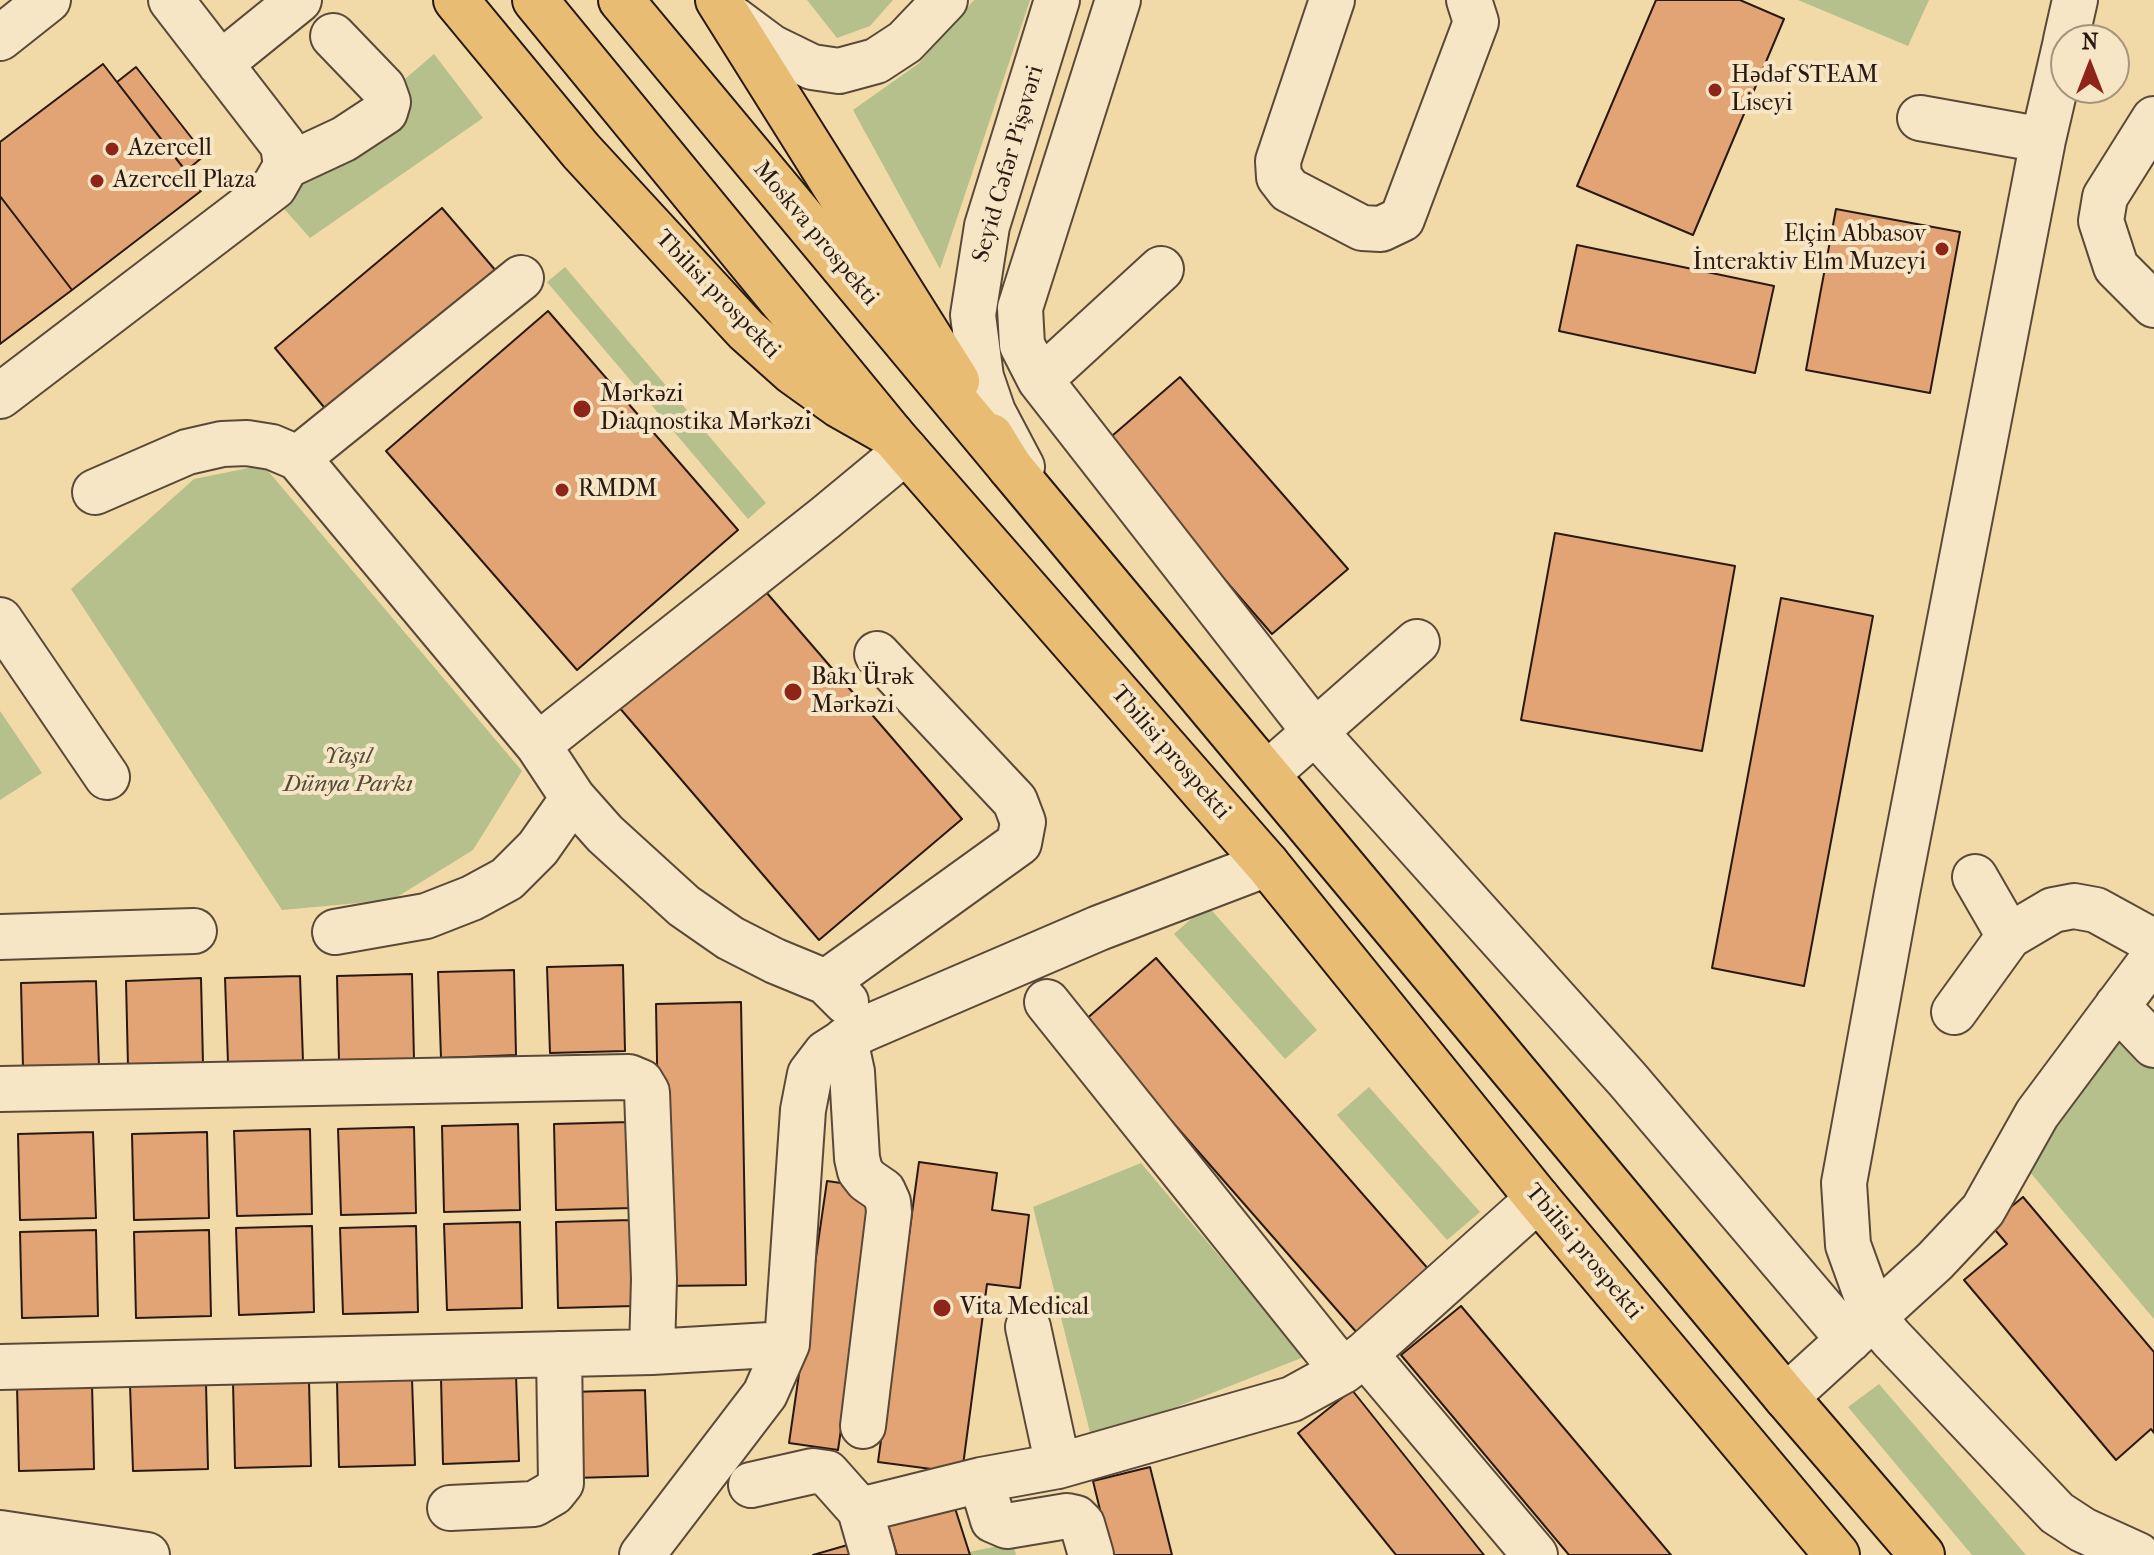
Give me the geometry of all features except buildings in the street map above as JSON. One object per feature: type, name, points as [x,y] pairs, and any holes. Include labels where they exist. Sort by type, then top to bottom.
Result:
[{"type":"main road","name":"Tbilisi prospekti","points":[[456,0],[581,151],[746,330],[793,372],[899,443],[1267,864],[1538,1199],[1837,1555]]},
{"type":"main road","points":[[535,0],[899,443]]},
{"type":"main road","name":"Moskva prospekti","points":[[621,0],[1010,467]]},
{"type":"main road","points":[[722,7],[1010,467],[1786,1397],[1922,1555]]},
{"type":"street","points":[[0,38],[48,0]]},
{"type":"street","points":[[171,0],[283,145],[286,166]]},
{"type":"street","points":[[220,64],[299,0]]},
{"type":"street","points":[[722,7],[771,47],[812,67],[839,71],[876,61],[905,42],[945,0]]},
{"type":"street","name":"Seyid Cəfər Pişəvəri","points":[[1045,507],[993,412],[981,377],[973,315],[987,226],[1057,0]]},
{"type":"street","points":[[1118,0],[1020,308],[1022,345],[1040,380],[1315,732],[1627,1079],[1862,1328],[1891,1338],[2057,1513],[2083,1530],[2138,1555]]},
{"type":"street","points":[[1332,0],[1278,161],[1279,177],[1289,190],[1362,228],[1381,229],[1402,219],[1476,22],[1469,0]]},
{"type":"street","points":[[2070,24],[2075,0]]},
{"type":"street","points":[[0,396],[274,187],[286,166],[344,139],[385,112],[388,102],[383,88],[333,36]]},
{"type":"street","points":[[1862,1328],[1848,1245],[1844,1183],[1897,893],[2051,104]]},
{"type":"street","points":[[1920,118],[2043,140]]},
{"type":"street","points":[[2154,119],[2105,197],[2101,221],[2116,267],[2154,305]]},
{"type":"street","points":[[1040,380],[1161,269]]},
{"type":"street","points":[[298,458],[521,278]]},
{"type":"street","points":[[95,492],[187,452],[222,444],[247,443],[272,447],[298,458],[538,745],[573,798],[605,834],[684,906],[730,938],[826,982],[844,997],[854,1035],[852,1072],[857,1158],[860,1171],[883,1191],[888,1202],[863,1426]]},
{"type":"street","points":[[538,745],[825,518],[899,443]]},
{"type":"street","points":[[0,620],[107,777]]},
{"type":"street","points":[[1267,774],[1417,642]]},
{"type":"street","points":[[826,982],[1019,843],[1023,822],[1015,801],[877,654]]},
{"type":"street","points":[[335,932],[426,916],[472,898],[507,879],[538,848],[573,798]]},
{"type":"street","points":[[642,1555],[765,1394],[787,1344],[803,1110],[810,1074],[826,1053],[854,1035],[1141,910],[1267,864]]},
{"type":"street","points":[[1975,877],[2009,936]]},
{"type":"street","points":[[1954,1012],[2009,936],[2053,910],[2074,906],[2096,910],[2154,942]]},
{"type":"street","points":[[0,937],[194,931]]},
{"type":"street","points":[[1786,1397],[1935,1261],[1983,1210],[2037,1114],[2154,957]]},
{"type":"street","points":[[1047,1002],[1354,1362],[1535,1555]]},
{"type":"street","points":[[2117,1006],[2154,1045]]},
{"type":"street","points":[[0,1089],[629,1077],[641,1082],[647,1092],[654,1279],[652,1352]]},
{"type":"street","points":[[860,1510],[981,1480],[1058,1466],[1292,1399],[1354,1362],[1538,1199]]},
{"type":"street","points":[[1028,1327],[1058,1466]]},
{"type":"street","points":[[0,1367],[652,1352],[787,1344]]},
{"type":"street","points":[[450,1508],[534,1504],[553,1493],[561,1483],[559,1354]]},
{"type":"street","points":[[751,1485],[813,1471],[827,1473],[860,1510],[873,1555]]},
{"type":"street","points":[[981,1480],[993,1520],[1007,1526],[1067,1516],[1076,1518],[1082,1524],[1091,1555]]},
{"type":"street","points":[[0,1533],[147,1555]]},
{"type":"green space","points":[[807,0],[893,0],[870,26],[837,38]]},
{"type":"green space","points":[[974,0],[1030,0],[940,269],[853,110],[918,64]]},
{"type":"green space","points":[[1798,0],[1929,0],[1908,46]]},
{"type":"green space","points":[[434,54],[483,118],[310,238],[271,194]]},
{"type":"green space","points":[[565,267],[766,503],[748,519],[547,282]]},
{"type":"green space","name":"Yaşıl Dünya Parkı","points":[[263,465],[522,771],[473,850],[392,900],[282,910],[71,589],[194,479]]},
{"type":"green space","points":[[0,711],[42,773],[0,800]]},
{"type":"green space","points":[[1207,905],[1317,1030],[1285,1059],[1174,934]]},
{"type":"green space","points":[[2121,1014],[2154,1053],[2154,1319],[2013,1152]]},
{"type":"green space","points":[[1369,1087],[1480,1212],[1447,1240],[1337,1115]]},
{"type":"green space","points":[[1141,1163],[1304,1357],[1092,1440],[1033,1207]]},
{"type":"green space","points":[[1879,1384],[2026,1555],[1972,1555],[1848,1407]]},
{"type":"green space","points":[[1013,1543],[1016,1555],[970,1555],[969,1552]]},
{"type":"place","name":"Hədəf STEAM Liseyi","points":[[1715,90]]},
{"type":"place","name":"Azercell","points":[[112,149]]},
{"type":"place","name":"Azercell Plaza","points":[[97,181]]},
{"type":"place","name":"Elçin Abbasov İnteraktiv Elm Muzeyi","points":[[1942,249]]},
{"type":"place","name":"Mərkəzi Diaqnostika Mərkəzi","points":[[582,409]]},
{"type":"place","name":"RMDM","points":[[562,490]]},
{"type":"place","name":"Bakı Ürək Mərkəzi","points":[[793,692]]},
{"type":"place","name":"Vita Medical","points":[[942,1308]]}]
